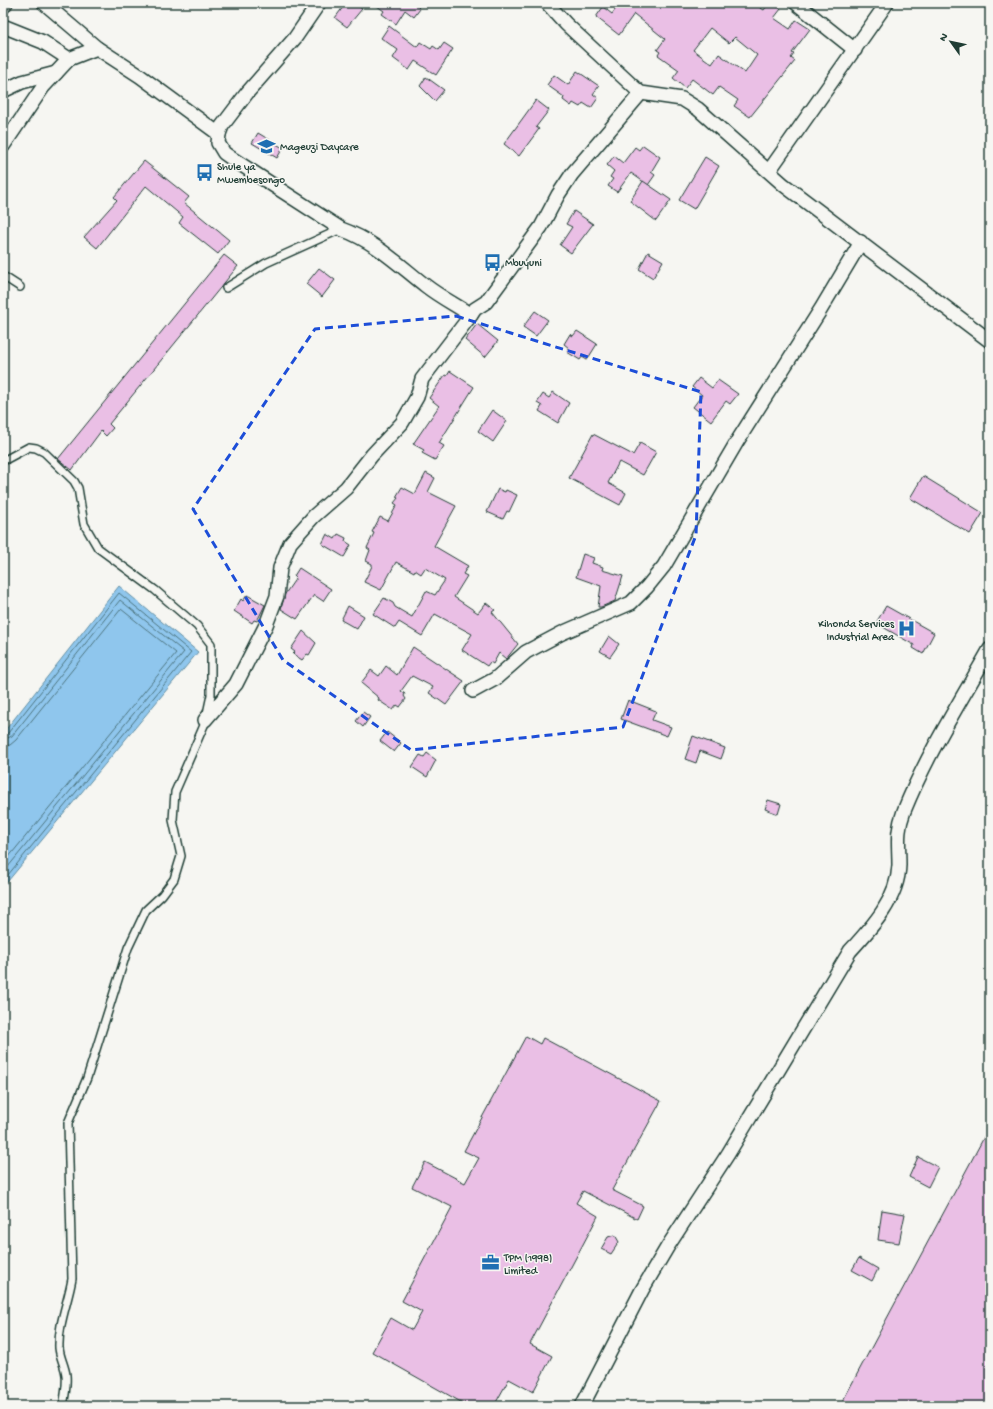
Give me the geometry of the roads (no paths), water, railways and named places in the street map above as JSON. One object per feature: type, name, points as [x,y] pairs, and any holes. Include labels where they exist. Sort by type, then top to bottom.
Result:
[{"type":"street","points":[[3,7],[6,3]]},
{"type":"street","points":[[44,3],[97,48],[140,76],[219,134]]},
{"type":"street","points":[[319,3],[295,38],[247,93],[222,126],[219,134],[219,145],[231,158],[342,229],[355,234],[376,246],[427,286],[471,315]]},
{"type":"street","points":[[547,3],[566,24],[629,84],[641,93],[682,99],[689,102],[784,185],[990,341]]},
{"type":"street","points":[[796,3],[855,50]]},
{"type":"street","points":[[769,171],[887,3]]},
{"type":"street","points":[[3,26],[43,42],[69,59]]},
{"type":"street","points":[[3,146],[43,87],[69,59],[97,48]]},
{"type":"street","points":[[3,91],[22,82],[56,73]]},
{"type":"street","points":[[205,720],[236,684],[266,625],[278,596],[280,568],[290,542],[314,516],[346,488],[372,455],[402,423],[414,402],[422,379],[475,309],[486,302],[541,227],[558,195],[572,174],[641,93]]},
{"type":"street","points":[[473,691],[495,679],[526,652],[562,633],[631,603],[647,587],[664,566],[738,440],[821,309],[861,242]]},
{"type":"street","points":[[582,1406],[642,1290],[668,1246],[728,1154],[850,951],[870,929],[890,898],[899,866],[897,838],[904,812],[924,768],[990,649]]},
{"type":"lane","points":[[226,288],[266,263],[342,229]]},
{"type":"lane","points":[[3,276],[20,287]]},
{"type":"lane","points":[[3,461],[29,447],[36,448],[44,452],[76,483],[84,524],[98,548],[155,590],[197,626],[211,644],[210,695],[205,720],[175,792],[173,820],[181,856],[174,880],[162,895],[146,910],[128,948],[87,1078],[68,1124],[72,1279],[68,1301],[60,1329],[59,1350],[66,1375],[63,1406]]},
{"type":"water","points":[[119,586],[198,652],[3,887],[3,733]]},
{"type":"place","name":"Mageuzi Daycare","points":[[267,146]]},
{"type":"place","name":"Shule ya Mwembesongo","points":[[204,172]]},
{"type":"place","name":"Mbuyuni","points":[[492,262]]},
{"type":"place","name":"Kihonda Services Industrial Area","points":[[907,629]]},
{"type":"place","name":"TPM (1998) Limited","points":[[491,1263]]}]
